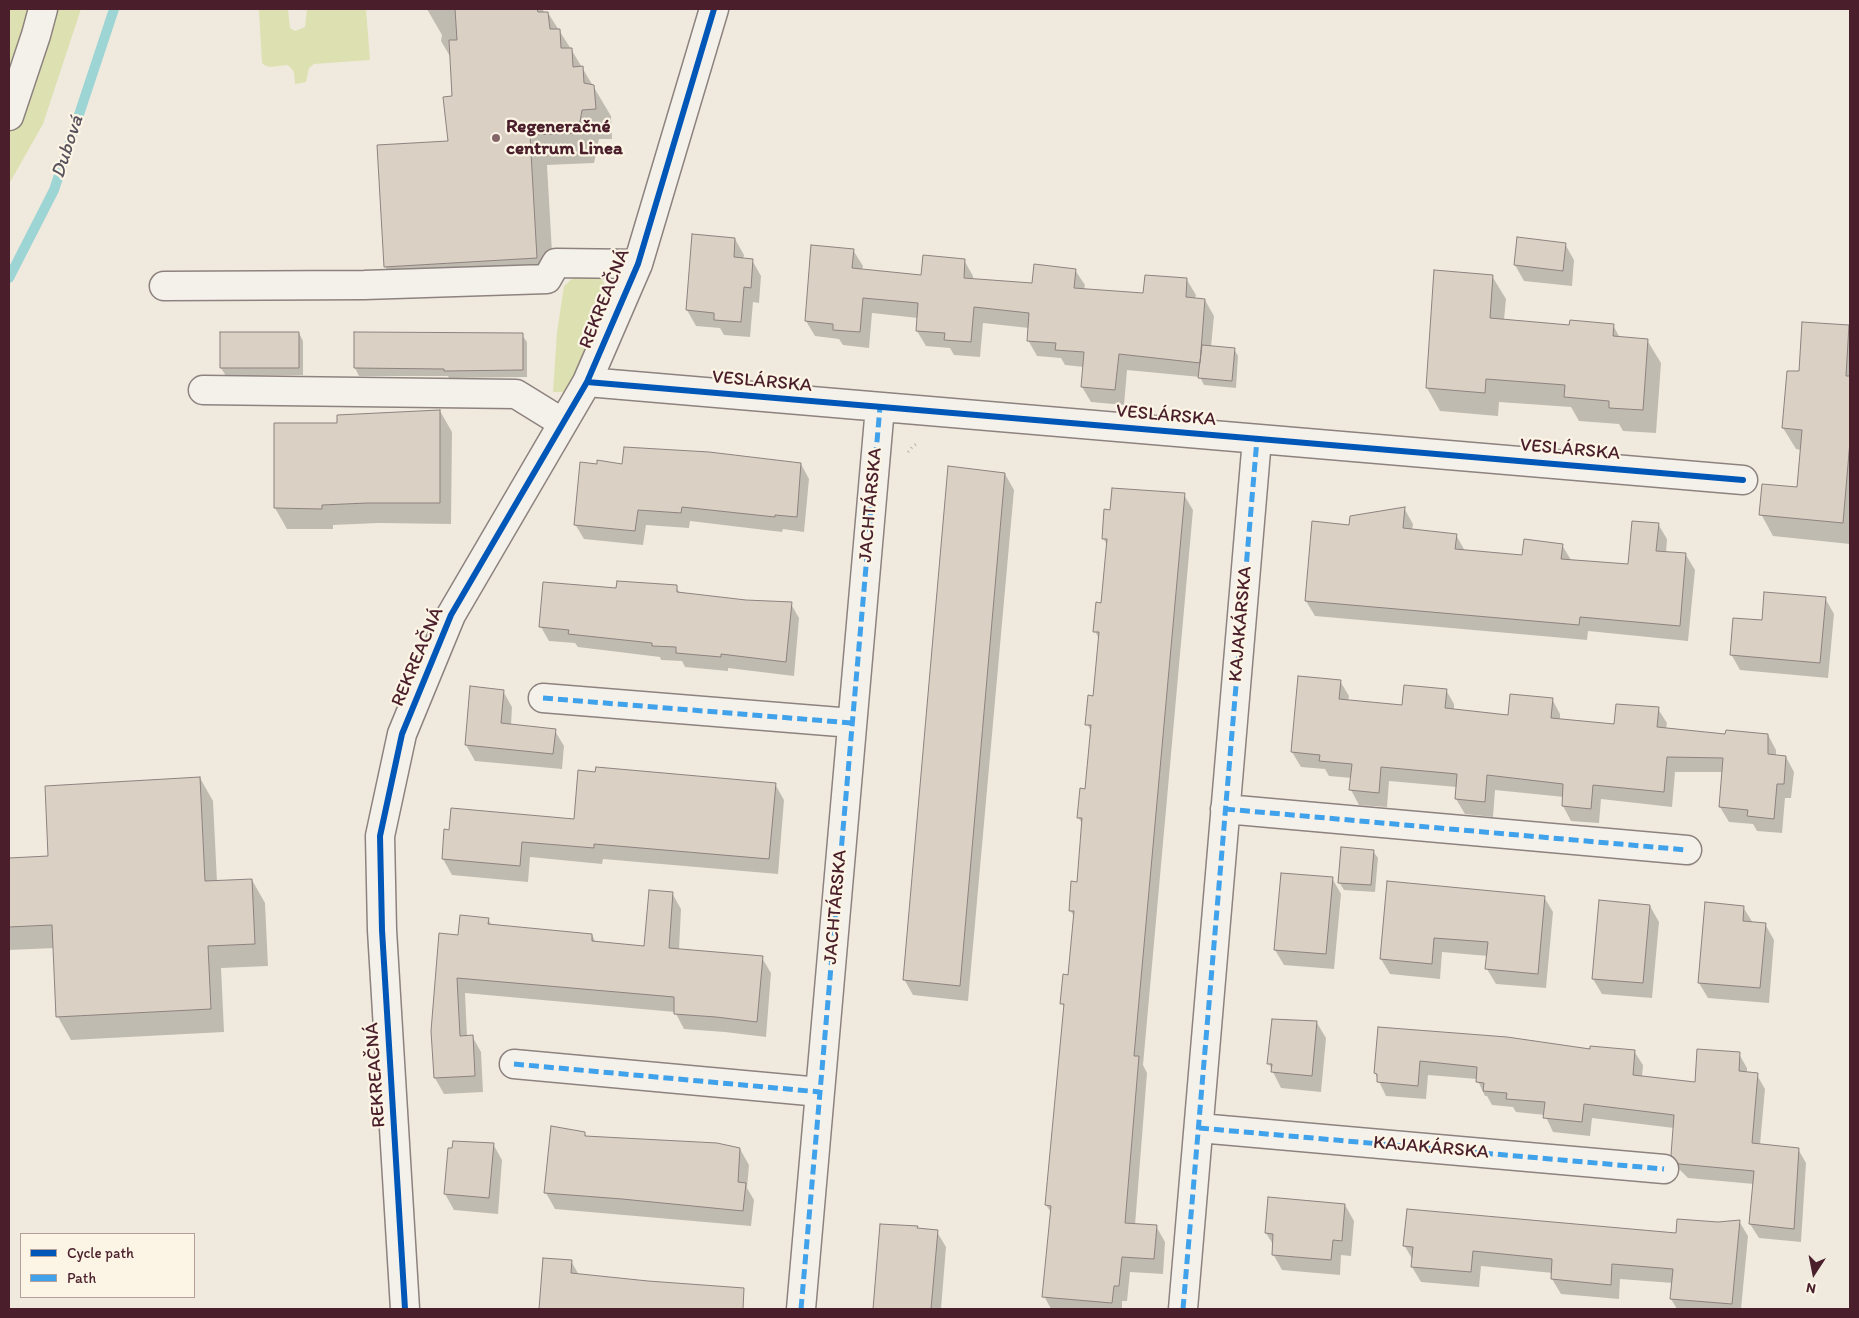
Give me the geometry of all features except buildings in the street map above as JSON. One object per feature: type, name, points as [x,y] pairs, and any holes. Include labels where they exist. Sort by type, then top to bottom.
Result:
[{"type":"street","points":[[9,116],[43,9]]},
{"type":"street","name":"REKREAČNÁ","points":[[405,1309],[382,930],[380,836],[402,734],[451,616],[587,382],[638,264],[714,9]]},
{"type":"street","points":[[164,286],[364,285],[547,279],[556,263],[638,264]]},
{"type":"street","name":"VESLÁRSKA","points":[[587,382],[1743,480]]},
{"type":"street","points":[[203,390],[516,394],[563,423]]},
{"type":"street","name":"JACHTÁRSKA","points":[[801,1309],[880,407]]},
{"type":"street","name":"KAJAKÁRSKA","points":[[1183,1309],[1256,439]]},
{"type":"street","points":[[544,698],[852,723]]},
{"type":"street","points":[[1225,810],[1687,850]]},
{"type":"street","points":[[514,1064],[820,1092]]},
{"type":"street","name":"KAJAKÁRSKA","points":[[1199,1128],[1664,1169]]},
{"type":"path","points":[[904,458],[914,446],[921,442]]},
{"type":"green space","points":[[9,9],[81,9],[43,124],[9,184]]},
{"type":"green space","points":[[260,9],[288,9],[290,28],[295,31],[305,27],[307,9],[366,9],[370,60],[314,64],[309,68],[306,82],[295,84],[294,72],[287,65],[270,67],[262,63]]},
{"type":"green space","points":[[581,271],[597,272],[615,300],[568,392],[553,392],[557,332],[564,286]]},
{"type":"waterway","name":"Dubová","points":[[9,278],[54,190],[114,9]]},
{"type":"marked path","points":[[801,1309],[880,407]]},
{"type":"marked path","points":[[1183,1309],[1257,439]]},
{"type":"marked path","points":[[543,698],[852,723]]},
{"type":"marked path","points":[[1225,809],[1687,850]]},
{"type":"marked path","points":[[514,1064],[820,1092]]},
{"type":"marked path","points":[[1199,1128],[1664,1169]]},
{"type":"cycle path","points":[[405,1309],[382,930],[380,836],[402,734],[451,615],[587,382],[638,264],[714,9]]},
{"type":"cycle path","points":[[587,382],[1743,480]]},
{"type":"place","name":"Regeneračné centrum Linea","points":[[496,138]]}]
